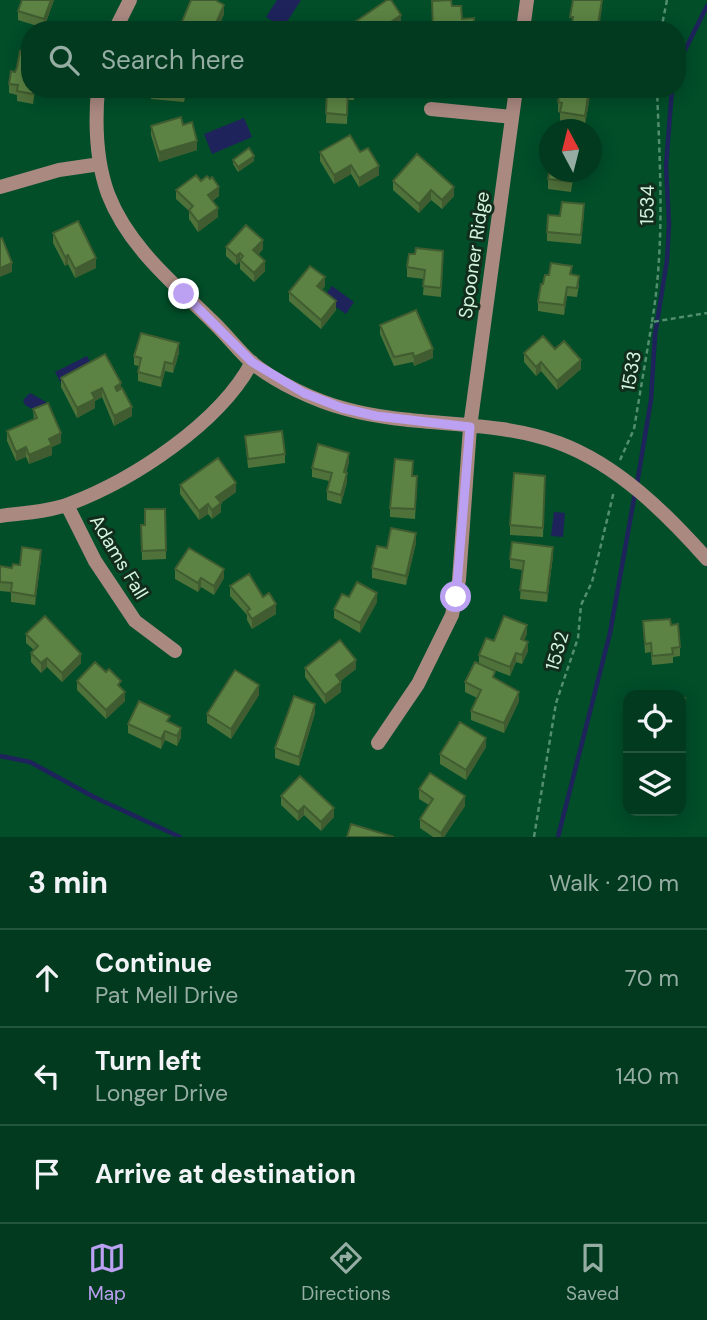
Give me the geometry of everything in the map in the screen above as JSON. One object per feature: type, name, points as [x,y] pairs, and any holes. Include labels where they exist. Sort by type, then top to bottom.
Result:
[{"type":"street","points":[[119,21],[130,0]]},
{"type":"street","points":[[524,21],[527,0]]},
{"type":"street","points":[[98,98],[100,164],[108,193],[139,247],[252,362],[304,393],[342,408],[376,416],[516,430],[560,443],[595,459],[640,493],[683,532],[707,559]]},
{"type":"street","name":"Spooner Ridge","points":[[378,743],[418,684],[452,615],[462,553],[470,427],[515,98]]},
{"type":"street","points":[[431,110],[512,117]]},
{"type":"street","points":[[0,187],[59,170],[100,164]]},
{"type":"street","points":[[0,516],[67,505],[117,481],[201,424],[242,382],[252,362]]},
{"type":"street","name":"Adams Fall","points":[[67,505],[94,561],[135,621],[175,651]]},
{"type":"path","points":[[664,21],[667,0]]},
{"type":"path","name":"1534","points":[[652,322],[660,258],[662,187],[657,98]]},
{"type":"path","points":[[652,322],[707,313]]},
{"type":"path","name":"1533","points":[[618,476],[620,454],[634,429],[652,322]]},
{"type":"path","name":"1532","points":[[534,837],[556,703],[578,638],[581,605],[593,582],[618,476]]},
{"type":"shaded area","points":[[277,0],[301,0],[288,21],[272,21],[266,17]]},
{"type":"shaded area","points":[[244,118],[252,137],[212,154],[204,134]]},
{"type":"shaded area","points":[[332,286],[354,302],[346,314],[323,298]]},
{"type":"shaded area","points":[[87,356],[94,369],[62,385],[55,372]]},
{"type":"shaded area","points":[[30,393],[46,402],[48,407],[41,414],[25,405],[23,400]]},
{"type":"shaded area","points":[[554,512],[565,513],[563,537],[551,536]]},
{"type":"building","points":[[22,0],[51,0],[44,19],[18,11]]},
{"type":"building","points":[[191,0],[215,0],[224,5],[217,21],[182,21]]},
{"type":"building","points":[[387,0],[391,0],[401,15],[392,21],[356,21]]},
{"type":"building","points":[[451,0],[452,6],[461,6],[462,19],[474,18],[474,21],[433,21],[432,1]]},
{"type":"building","points":[[573,0],[602,0],[598,21],[572,21],[573,17],[570,17]]},
{"type":"building","points":[[21,51],[21,92],[17,91],[18,85],[9,84],[11,71],[15,72]]},
{"type":"building","points":[[327,98],[348,98],[347,115],[326,113]]},
{"type":"building","points":[[559,98],[588,98],[585,116],[560,112],[562,103],[558,102]]},
{"type":"building","points":[[181,117],[183,125],[192,122],[197,141],[159,152],[151,126]]},
{"type":"building","points":[[350,135],[360,152],[368,148],[379,166],[359,178],[351,165],[334,175],[320,152]]},
{"type":"building","points":[[249,148],[254,156],[238,167],[233,160]]},
{"type":"building","points":[[417,154],[454,187],[442,200],[431,190],[419,204],[393,181]]},
{"type":"building","points":[[196,175],[201,181],[207,176],[210,179],[212,177],[219,187],[208,195],[218,208],[198,222],[189,210],[193,206],[176,190]]},
{"type":"building","points":[[562,202],[584,204],[581,235],[547,232],[548,215],[560,216]]},
{"type":"building","points":[[78,221],[96,258],[75,269],[68,255],[65,257],[53,233]]},
{"type":"building","points":[[246,225],[263,240],[253,250],[265,261],[254,273],[240,260],[243,256],[240,253],[236,256],[226,247]]},
{"type":"building","points":[[2,238],[12,263],[0,268],[0,239]]},
{"type":"building","points":[[416,248],[443,251],[441,288],[423,286],[425,270],[407,267],[409,254],[415,254]]},
{"type":"building","points":[[551,263],[572,266],[570,274],[579,276],[577,288],[567,287],[564,305],[538,302],[541,284],[545,275],[549,275]]},
{"type":"building","points":[[310,266],[325,277],[317,286],[336,301],[321,320],[289,292]]},
{"type":"building","points":[[416,310],[433,349],[414,357],[413,353],[394,357],[380,325]]},
{"type":"building","points":[[141,333],[179,343],[173,364],[165,362],[161,378],[138,372],[141,358],[134,356]]},
{"type":"building","points":[[543,336],[555,349],[564,341],[581,360],[557,381],[541,362],[536,367],[524,353]]},
{"type":"building","points":[[105,354],[121,383],[115,387],[117,391],[122,388],[132,407],[114,416],[102,388],[92,393],[95,399],[77,408],[61,378]]},
{"type":"building","points":[[48,403],[61,433],[49,439],[52,445],[29,455],[26,447],[16,452],[7,431],[37,418],[33,409]]},
{"type":"building","points":[[282,431],[285,454],[248,459],[245,436]]},
{"type":"building","points":[[318,444],[349,453],[341,495],[327,491],[332,473],[312,468]]},
{"type":"building","points":[[218,458],[236,483],[216,497],[221,503],[212,510],[208,504],[199,511],[180,485]]},
{"type":"building","points":[[395,459],[413,461],[412,476],[417,476],[415,509],[390,508]]},
{"type":"building","points":[[514,473],[545,476],[543,528],[510,525]]},
{"type":"building","points":[[145,509],[165,509],[166,550],[142,551],[141,525],[145,525]]},
{"type":"building","points":[[391,528],[416,533],[406,576],[372,568],[377,546],[387,548]]},
{"type":"building","points":[[512,542],[553,547],[547,593],[520,590],[524,561],[510,559]]},
{"type":"building","points":[[22,547],[41,550],[35,596],[11,592],[12,583],[0,582],[0,566],[12,568],[13,564],[20,565]]},
{"type":"building","points":[[189,548],[224,569],[214,586],[201,578],[198,583],[175,569]]},
{"type":"building","points":[[249,574],[263,597],[269,593],[276,604],[252,619],[247,611],[250,609],[230,586]]},
{"type":"building","points":[[357,582],[377,593],[360,623],[334,609],[342,594],[349,597]]},
{"type":"building","points":[[45,616],[81,654],[62,673],[47,658],[41,663],[31,653],[38,646],[26,634]]},
{"type":"building","points":[[504,616],[527,625],[521,639],[528,642],[522,655],[516,653],[510,667],[479,655],[486,638],[494,641]]},
{"type":"building","points":[[670,619],[671,625],[678,624],[680,647],[672,648],[673,654],[652,656],[651,643],[645,644],[643,621]]},
{"type":"building","points":[[340,640],[356,660],[336,675],[341,682],[325,695],[305,668]]},
{"type":"building","points":[[95,662],[106,672],[109,669],[121,681],[118,685],[125,692],[106,710],[77,681]]},
{"type":"building","points":[[475,662],[495,671],[493,677],[519,692],[504,723],[471,711],[481,690],[465,682]]},
{"type":"building","points":[[235,670],[259,685],[231,729],[207,714]]},
{"type":"building","points":[[294,696],[315,704],[299,757],[275,748]]},
{"type":"building","points":[[139,701],[170,716],[167,721],[181,728],[177,736],[165,731],[161,739],[128,724]]},
{"type":"building","points":[[460,722],[486,738],[466,770],[440,754]]},
{"type":"building","points":[[430,773],[465,796],[441,833],[420,819],[433,799],[419,789]]},
{"type":"building","points":[[300,776],[334,808],[321,822],[304,806],[298,812],[281,796]]},
{"type":"building","points":[[351,824],[394,837],[347,837]]},
{"type":"waterway","points":[[686,48],[707,6]]},
{"type":"waterway","points":[[637,484],[651,400],[655,335],[667,260],[669,224],[666,166],[671,98]]},
{"type":"waterway","points":[[558,837],[610,633],[635,493]]},
{"type":"waterway","points":[[0,756],[30,762],[94,797],[180,837]]},
{"type":"route","points":[[184,294],[252,362],[304,393],[342,408],[376,416],[429,420],[470,427],[463,539],[456,597]]}]
